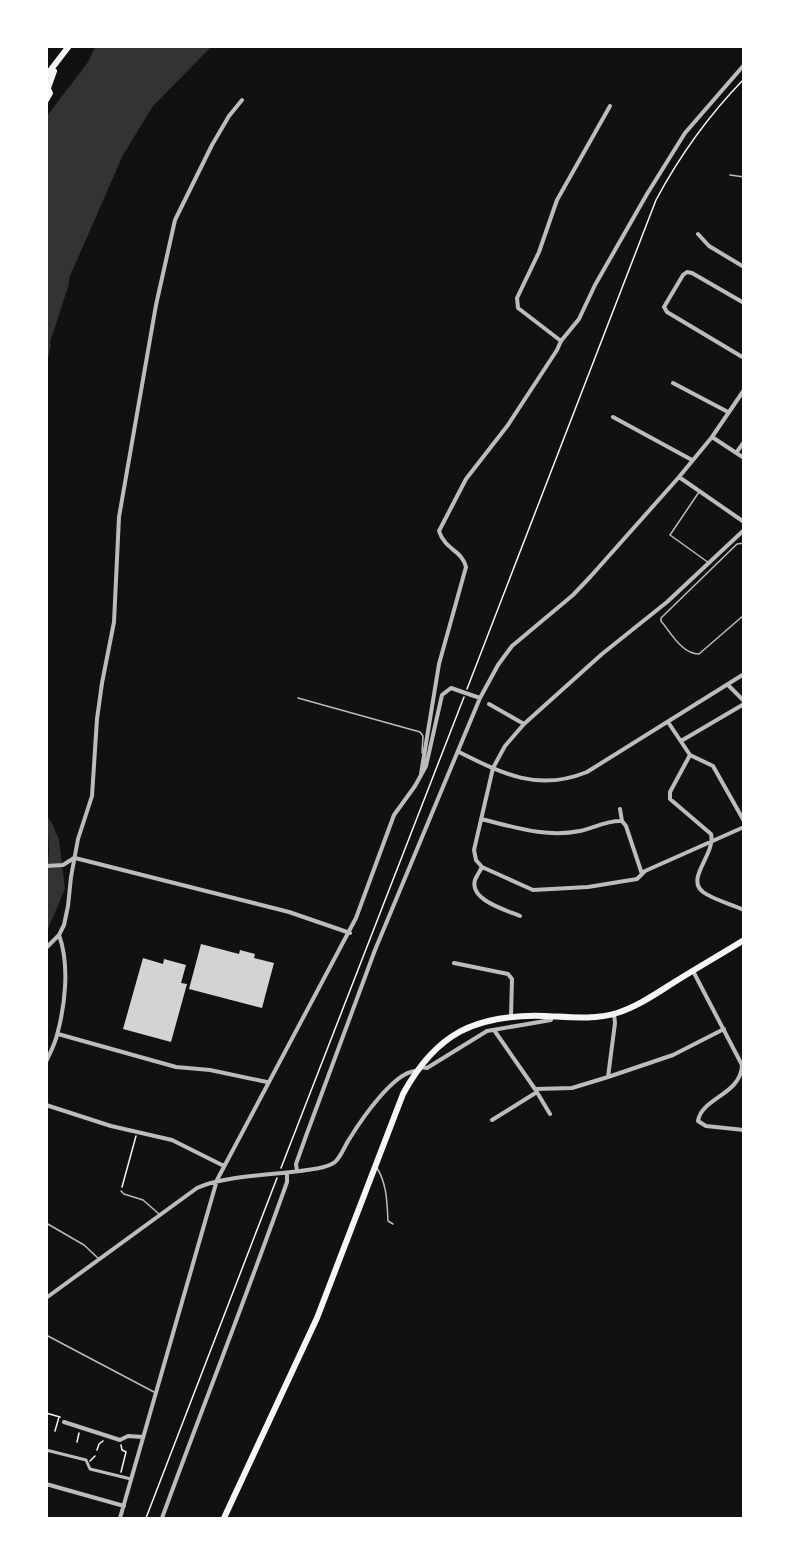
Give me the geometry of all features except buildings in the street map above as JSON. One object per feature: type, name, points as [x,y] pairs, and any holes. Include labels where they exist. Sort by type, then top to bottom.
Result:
[{"type":"main road","points":[[46,100],[50,93],[47,87],[56,66],[69,46]]},
{"type":"main road","points":[[46,76],[56,66]]},
{"type":"main road","points":[[224,1518],[317,1318],[403,1094],[417,1069],[430,1053],[459,1032],[488,1020],[511,1016],[588,1017],[614,1014],[640,1003],[744,940]]},
{"type":"street","points":[[421,775],[437,689],[439,664],[466,567],[463,558],[442,541],[439,531],[466,480],[518,409],[561,341],[579,319],[595,285],[685,133],[744,65]]},
{"type":"street","points":[[46,948],[59,935],[64,925],[78,839],[92,796],[97,719],[114,622],[119,517],[156,305],[175,220],[212,146],[229,116],[242,100]]},
{"type":"street","points":[[561,341],[518,308],[517,298],[539,252],[557,200],[610,106]]},
{"type":"street","points":[[698,234],[709,246],[744,267]]},
{"type":"street","points":[[744,303],[687,272],[683,274],[664,307],[667,312],[744,358]]},
{"type":"street","points":[[673,383],[728,412]]},
{"type":"street","points":[[297,1171],[296,1164],[375,950],[480,698],[498,665],[512,646],[573,595],[679,477],[744,390]]},
{"type":"street","points":[[613,417],[692,460]]},
{"type":"street","points":[[711,437],[744,458]]},
{"type":"street","points":[[736,453],[744,442]]},
{"type":"street","points":[[679,477],[744,522]]},
{"type":"street","points":[[744,530],[667,602],[602,654],[524,724],[505,746],[493,768],[474,850],[476,860],[482,867],[533,890],[588,887],[637,879],[645,871],[744,827]]},
{"type":"street","points":[[459,752],[526,780],[550,782],[571,779],[587,772],[744,674]]},
{"type":"street","points":[[681,741],[744,703],[728,685]]},
{"type":"street","points":[[120,1518],[217,1180],[267,1082],[303,1022],[350,933],[374,875],[394,814],[416,786],[426,766],[442,695],[451,687],[480,698]]},
{"type":"street","points":[[489,704],[524,724]]},
{"type":"street","points":[[668,722],[690,755],[713,766],[744,821]]},
{"type":"street","points":[[690,755],[670,792],[670,799],[711,834],[712,847],[697,875],[698,885],[703,892],[744,910]]},
{"type":"street","points":[[620,809],[622,822],[626,826],[642,874]]},
{"type":"street","points":[[481,819],[545,834],[580,831],[615,821],[622,822]]},
{"type":"street","points":[[46,866],[63,865],[75,858],[289,912],[350,933]]},
{"type":"street","points":[[482,867],[475,881],[476,891],[480,898],[520,916]]},
{"type":"street","points":[[46,1062],[58,1034],[63,1006],[64,973],[62,942],[59,935]]},
{"type":"street","points":[[454,963],[508,974],[512,980],[511,1016]]},
{"type":"street","points":[[692,970],[742,1065],[742,1072],[728,1091],[704,1108],[698,1121],[706,1126],[744,1130]]},
{"type":"street","points":[[609,1077],[614,1014]]},
{"type":"street","points":[[46,1298],[197,1188],[217,1180],[287,1173],[326,1166],[335,1161],[363,1117],[382,1094],[404,1076],[417,1069],[428,1068],[487,1031],[551,1020],[551,1016]]},
{"type":"street","points":[[492,1120],[536,1091],[572,1088],[609,1077],[673,1054],[723,1029]]},
{"type":"street","points":[[494,1030],[550,1114]]},
{"type":"street","points":[[58,1034],[176,1067],[210,1070],[267,1082]]},
{"type":"street","points":[[46,1105],[136,1133],[172,1140],[224,1166]]},
{"type":"street","points":[[162,1518],[258,1265],[287,1182],[287,1173]]},
{"type":"street","points":[[64,1422],[101,1432],[120,1440],[128,1436],[143,1437]]},
{"type":"street","points":[[49,1450],[86,1460],[90,1468],[131,1479]]},
{"type":"street","points":[[46,1484],[124,1506]]},
{"type":"lane","points":[[729,175],[744,177]]},
{"type":"lane","points":[[700,492],[670,535],[710,563]]},
{"type":"lane","points":[[744,543],[737,544],[661,618],[661,621],[682,647],[691,654],[699,654],[744,615]]},
{"type":"lane","points":[[298,698],[420,732],[423,736],[421,751],[423,755]]},
{"type":"lane","points":[[375,1164],[381,1174],[386,1194],[388,1221],[393,1224]]},
{"type":"lane","points":[[121,1191],[143,1200],[160,1214]]},
{"type":"lane","points":[[46,1224],[84,1245],[99,1259]]},
{"type":"lane","points":[[46,1335],[155,1393]]},
{"type":"path","points":[[146,1518],[656,200],[687,146],[744,79]]},
{"type":"path","points":[[121,1191],[136,1133]]},
{"type":"path","points":[[46,1413],[59,1417],[64,1422]]},
{"type":"path","points":[[55,1431],[59,1417]]},
{"type":"path","points":[[76,1442],[81,1426]]},
{"type":"path","points":[[97,1450],[99,1444],[108,1436]]},
{"type":"path","points":[[120,1440],[122,1450],[126,1452],[120,1476]]},
{"type":"path","points":[[87,1462],[95,1456]]},
{"type":"shaded area","points":[[95,47],[211,47],[153,106],[123,155],[70,276],[50,342],[47,363],[47,116],[88,62]]},
{"type":"shaded area","points":[[47,816],[59,840],[65,889],[47,931],[49,850]]}]
